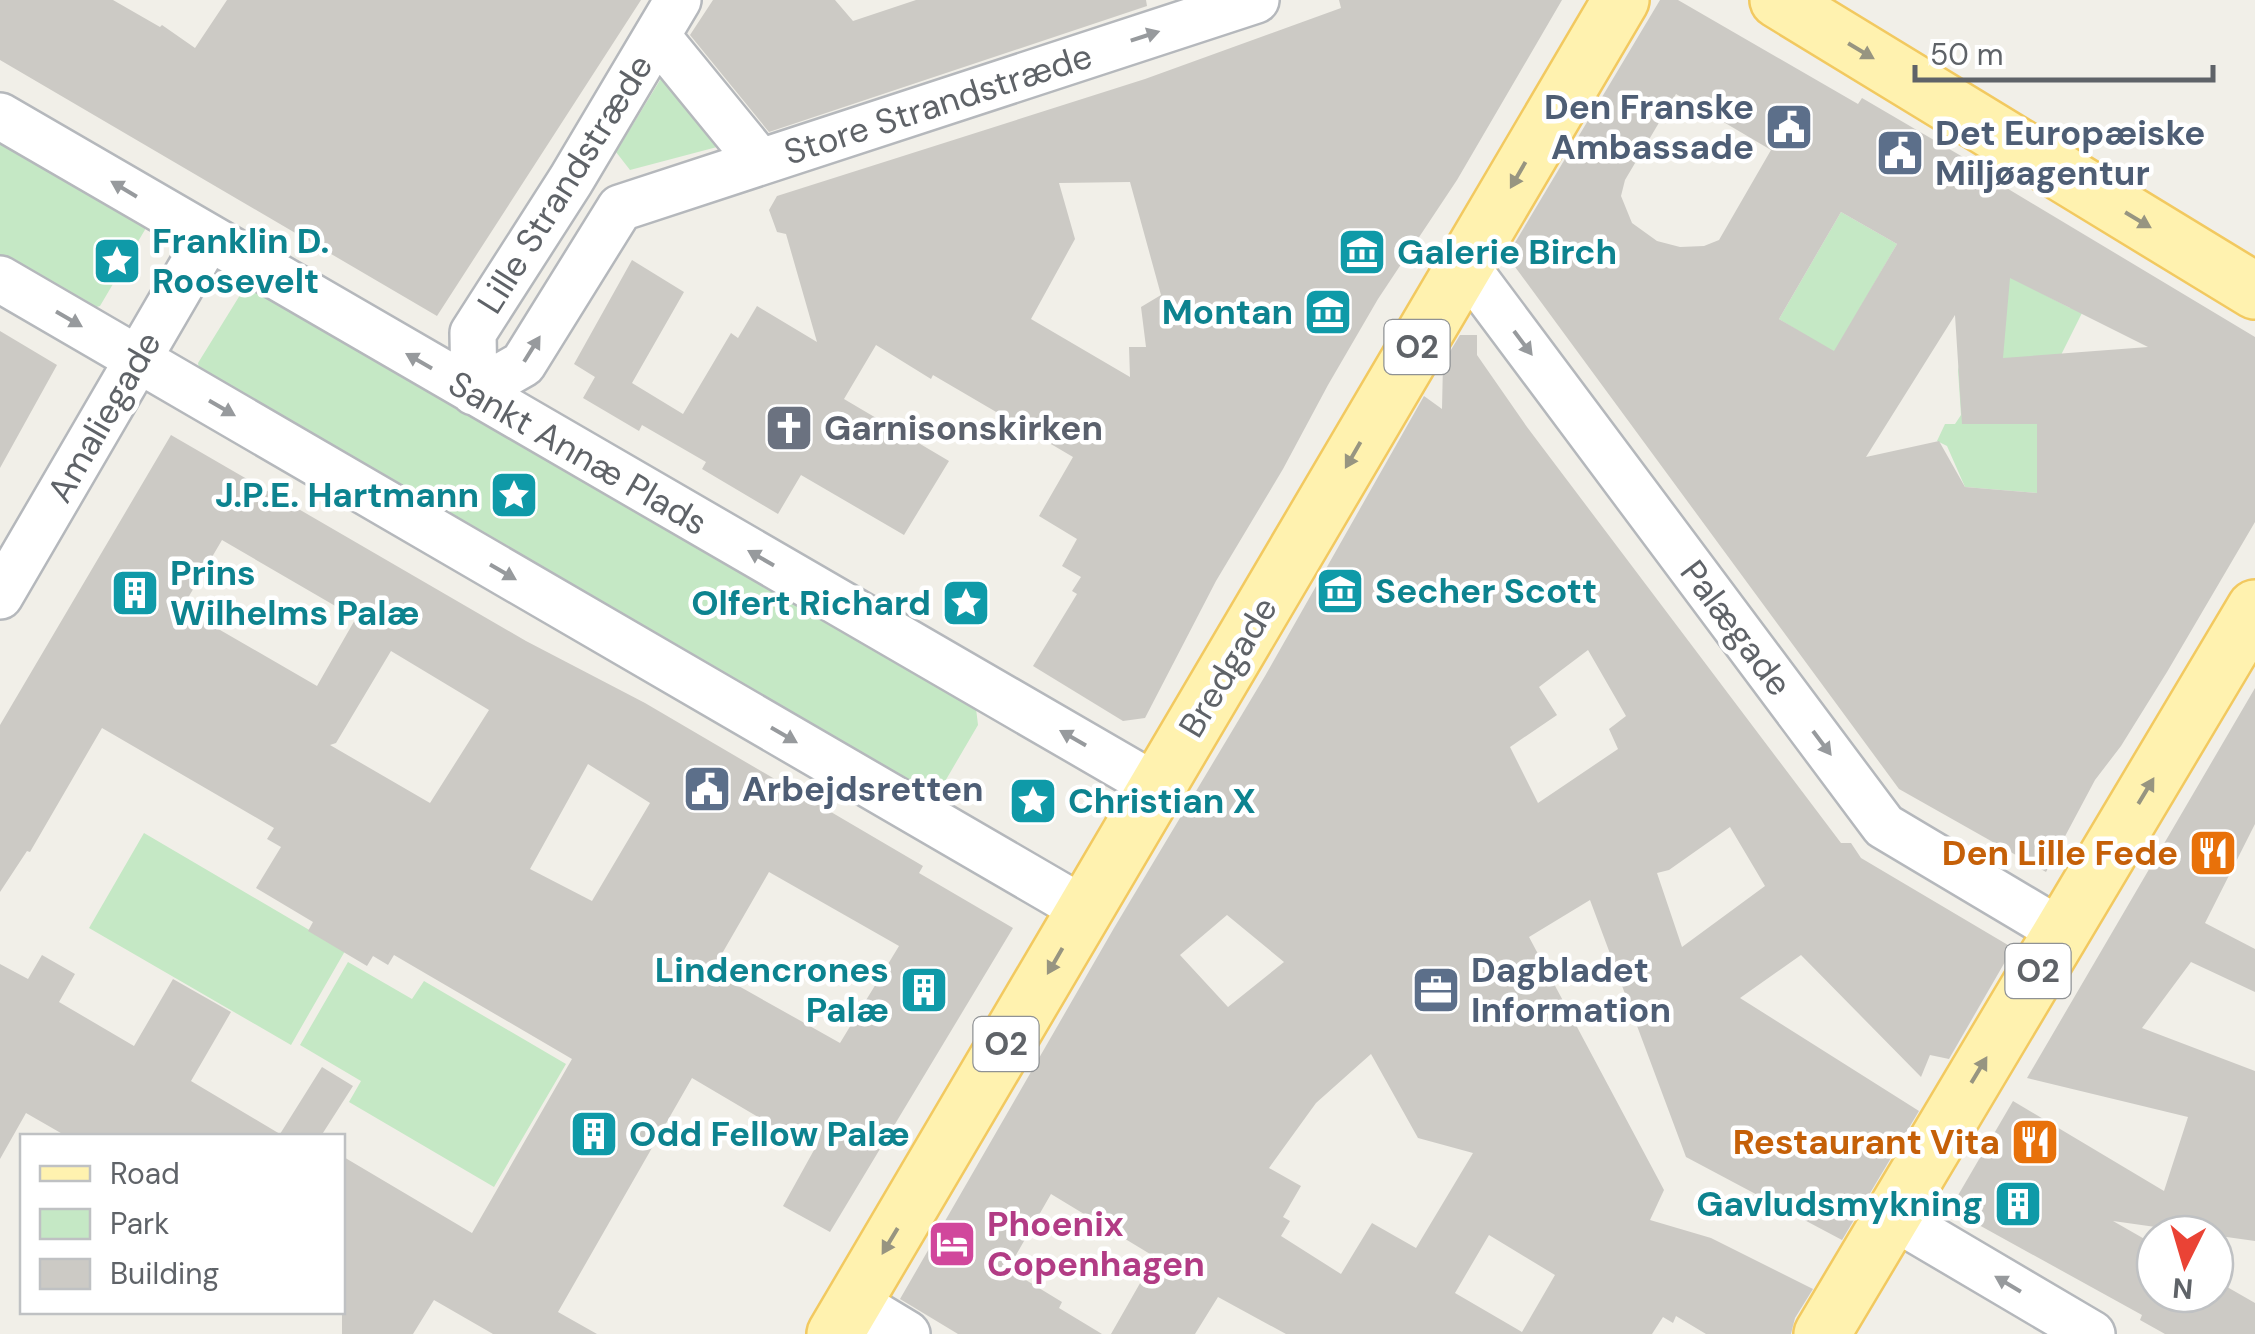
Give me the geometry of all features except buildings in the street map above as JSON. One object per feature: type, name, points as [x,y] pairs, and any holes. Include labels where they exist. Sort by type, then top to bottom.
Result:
[{"type":"main road","name":"Bredgade","points":[[845,1318],[1621,0]]},
{"type":"main road","points":[[1778,0],[2255,290]]},
{"type":"main road","name":"O2","points":[[1822,1334],[2255,608]]},
{"type":"street","name":"Store Strandstræde","points":[[620,208],[1256,0]]},
{"type":"street","name":"Lille Strandstræde","points":[[474,392],[473,333],[667,18],[760,162]]},
{"type":"street","name":"Sankt Annæ Plads","points":[[0,116],[1158,787]]},
{"type":"street","points":[[474,392],[523,364],[620,208],[570,180]]},
{"type":"street","name":"Amaliegade","points":[[0,596],[208,239]]},
{"type":"street","name":"Palægade","points":[[1465,264],[1884,826],[2062,932]]},
{"type":"street","points":[[0,279],[1085,910]]},
{"type":"street","points":[[1892,1216],[2092,1334]]},
{"type":"street","points":[[845,1318],[907,1334]]},
{"type":"green space","points":[[665,72],[717,147],[630,170],[616,152]]},
{"type":"green space","points":[[0,130],[140,211],[146,228],[100,306],[82,311],[0,262]]},
{"type":"green space","points":[[1841,212],[1897,244],[1834,353],[1779,319]]},
{"type":"green space","points":[[1977,259],[2070,308],[2087,303],[2062,353],[2037,420],[2037,493],[1965,487],[1947,446],[1937,441],[1945,424],[1955,424],[1961,415],[1958,370]]},
{"type":"green space","points":[[261,283],[975,700],[978,725],[937,795],[921,796],[201,379],[198,363],[245,287]]},
{"type":"green space","points":[[144,833],[345,951],[291,1045],[89,928]]},
{"type":"green space","points":[[348,962],[412,999],[424,981],[566,1064],[494,1187],[349,1102],[361,1081],[300,1045]]},
{"type":"place","name":"Den Franske Ambassade","points":[[1789,127]]},
{"type":"place","name":"Det Europæiske Miljøagentur","points":[[1900,153]]},
{"type":"place","name":"Galerie Birch","points":[[1362,252]]},
{"type":"place","name":"Franklin D. Roosevelt","points":[[117,261]]},
{"type":"place","name":"Montan","points":[[1328,312]]},
{"type":"place","name":"Garnisonskirken","points":[[789,428]]},
{"type":"place","name":"J.P.E. Hartmann","points":[[514,495]]},
{"type":"place","name":"Secher Scott","points":[[1340,591]]},
{"type":"place","name":"Prins Wilhelms Palæ","points":[[135,593]]},
{"type":"place","name":"Olfert Richard","points":[[966,603]]},
{"type":"place","name":"Arbejdsretten","points":[[707,789]]},
{"type":"place","name":"Christian X","points":[[1033,801]]},
{"type":"place","name":"Den Lille Fede","points":[[2213,853]]},
{"type":"place","name":"Lindencrones Palæ","points":[[924,990]]},
{"type":"place","name":"Dagbladet Information","points":[[1436,990]]},
{"type":"place","name":"Odd Fellow Palæ","points":[[594,1134]]},
{"type":"place","name":"Restaurant Vita","points":[[2035,1142]]},
{"type":"place","name":"Gavludsmykning","points":[[2018,1204]]},
{"type":"place","name":"Phoenix Copenhagen","points":[[952,1244]]}]
